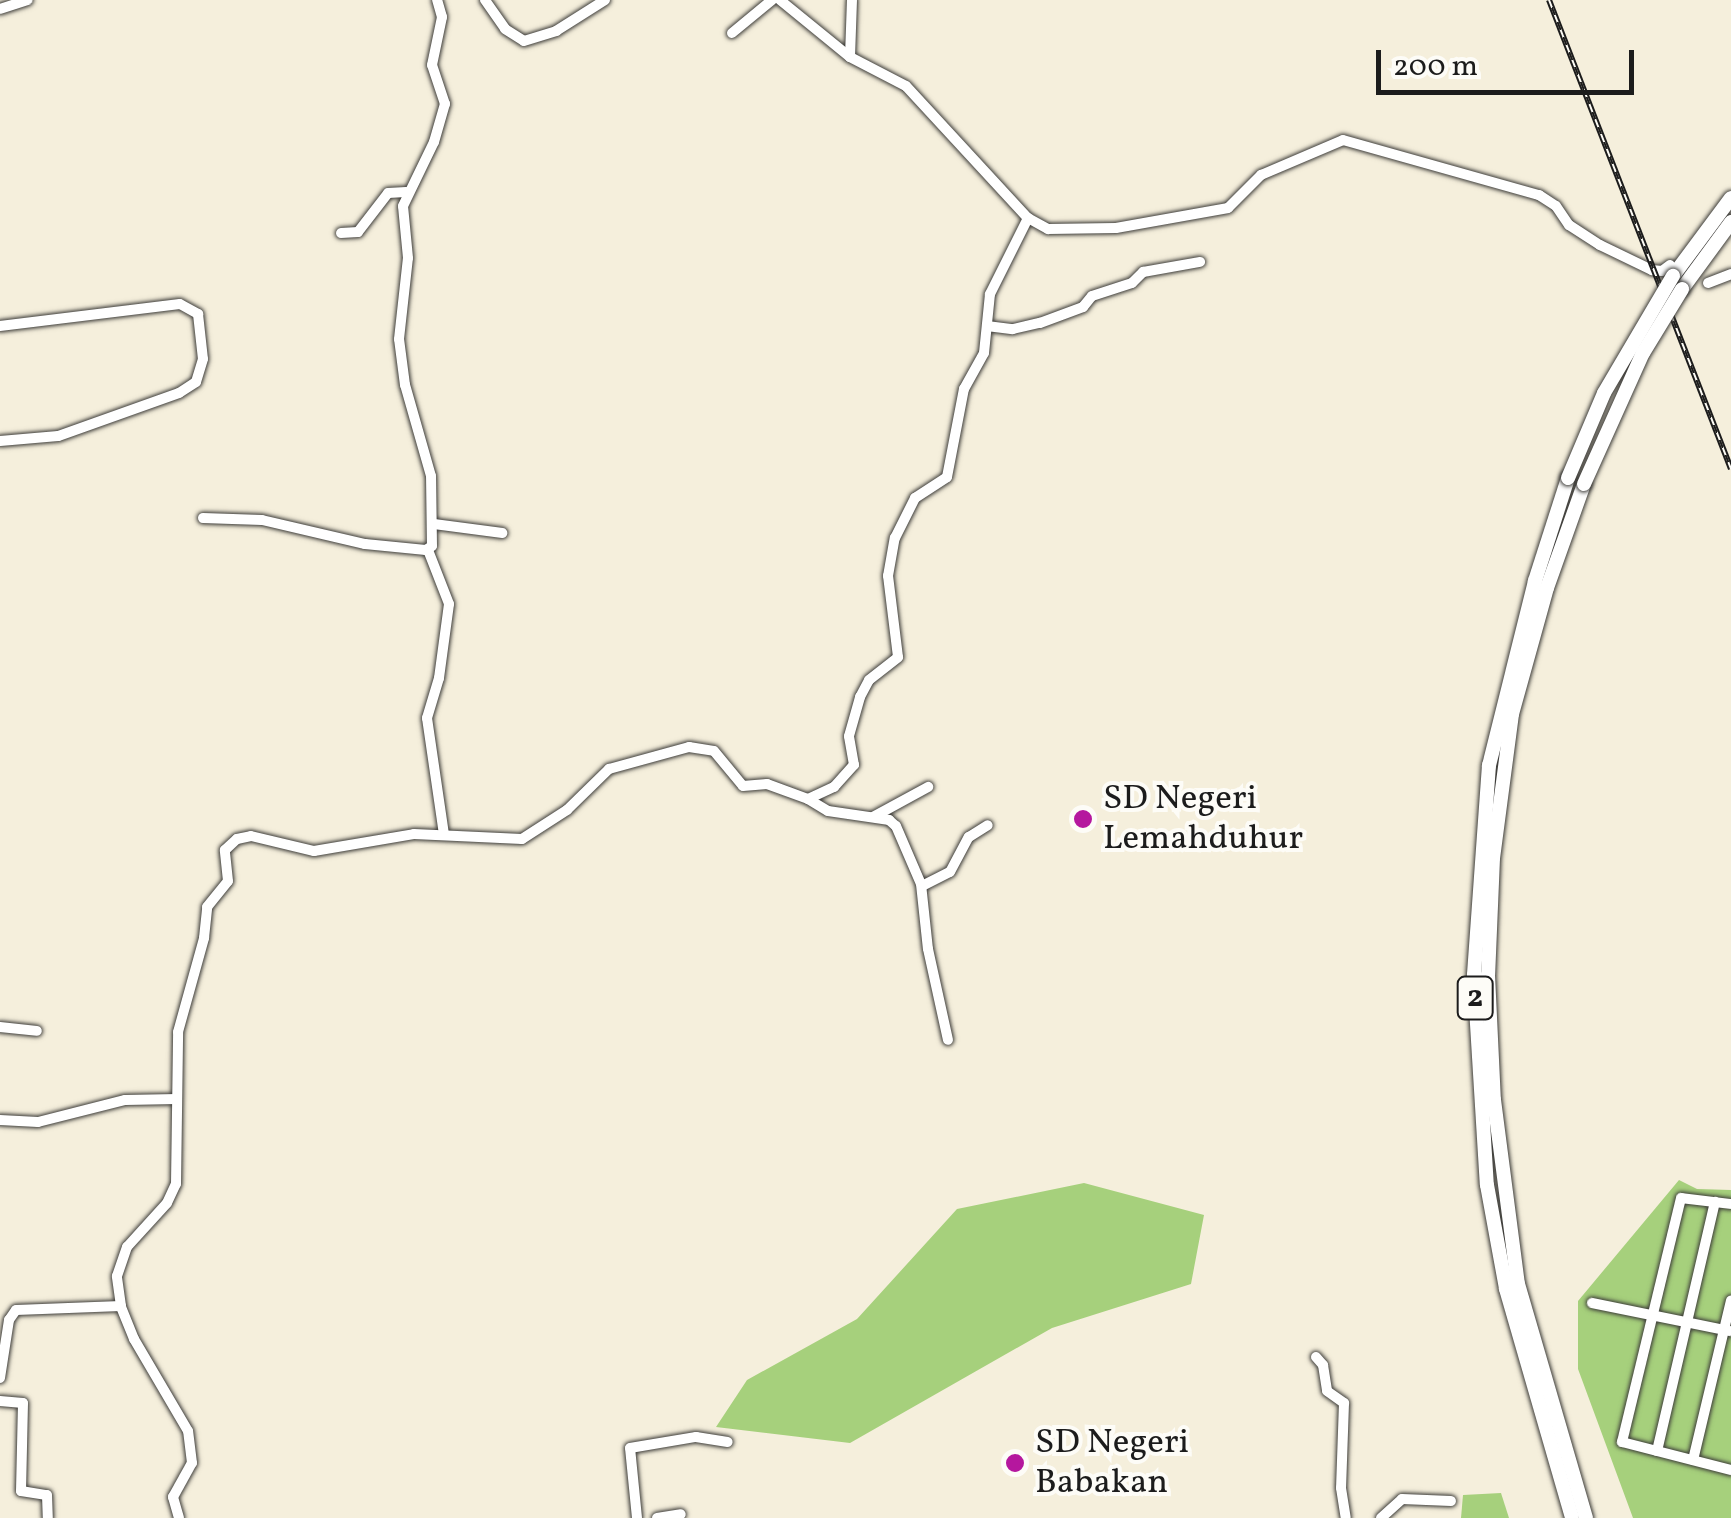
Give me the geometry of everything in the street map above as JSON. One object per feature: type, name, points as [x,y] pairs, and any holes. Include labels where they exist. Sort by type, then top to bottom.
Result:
[{"type":"highway","name":"2","points":[[1572,1518],[1506,1289],[1487,1185],[1474,975],[1489,765],[1525,616],[1568,478],[1630,344],[1731,198]]},
{"type":"highway","name":"2","points":[[1586,1518],[1518,1284],[1494,1100],[1488,976],[1493,858],[1512,714],[1547,588],[1584,484],[1675,277],[1731,222]]},
{"type":"street","points":[[0,9],[28,0]]},
{"type":"street","points":[[437,0],[442,21],[432,65],[444,109],[434,142],[402,206],[408,258],[400,358],[430,470],[434,524],[428,550],[449,604],[439,678],[427,718],[444,835]]},
{"type":"street","points":[[486,0],[505,29],[524,41],[556,30],[604,0]]},
{"type":"street","points":[[732,34],[772,0]]},
{"type":"street","points":[[780,0],[850,58],[911,90],[1028,218],[1048,230],[1076,231],[1197,216],[1228,208],[1261,175],[1343,140],[1539,195],[1556,206],[1568,225],[1606,248],[1675,277]]},
{"type":"street","points":[[850,58],[852,0]]},
{"type":"street","points":[[341,233],[358,232],[385,195],[406,192]]},
{"type":"street","points":[[808,800],[850,774],[854,765],[849,736],[860,697],[869,680],[898,657],[888,576],[892,546],[915,498],[946,477],[962,394],[983,356],[990,294],[1028,218]]},
{"type":"street","points":[[987,326],[1013,328],[1040,323],[1083,307],[1092,296],[1133,282],[1143,272],[1200,262]]},
{"type":"street","points":[[1708,283],[1731,274]]},
{"type":"street","points":[[0,326],[180,304],[194,310],[200,320],[203,359],[196,382],[178,394],[58,436],[0,442]]},
{"type":"street","points":[[203,518],[248,518],[348,542],[428,550]]},
{"type":"street","points":[[434,524],[502,533]]},
{"type":"street","points":[[179,1518],[173,1497],[192,1463],[188,1431],[149,1368],[121,1306],[117,1284],[122,1257],[167,1203],[176,1184],[180,1021],[204,938],[207,907],[228,881],[223,857],[231,843],[257,836],[314,852],[414,834],[522,839],[568,810],[609,769],[689,747],[714,751],[743,786],[767,784],[828,811],[893,822],[922,886],[928,949],[948,1040]]},
{"type":"street","points":[[868,819],[928,787]]},
{"type":"street","points":[[922,886],[950,872],[969,837],[988,825]]},
{"type":"street","points":[[0,1028],[37,1031]]},
{"type":"street","points":[[0,1120],[38,1122],[117,1101],[177,1100]]},
{"type":"street","points":[[1731,1204],[1682,1198],[1650,1315],[1622,1442],[1729,1470],[1731,1456]]},
{"type":"street","points":[[1657,1451],[1715,1202]]},
{"type":"street","points":[[1692,1460],[1728,1331],[1731,1300]]},
{"type":"street","points":[[1592,1303],[1728,1331]]},
{"type":"street","points":[[0,1378],[9,1320],[16,1310],[121,1306]]},
{"type":"street","points":[[1316,1357],[1322,1365],[1327,1390],[1344,1403],[1341,1488],[1346,1518]]},
{"type":"street","points":[[0,1402],[22,1403],[22,1491],[48,1495],[48,1518]]},
{"type":"street","points":[[637,1518],[630,1448],[696,1437],[728,1442]]},
{"type":"street","points":[[1371,1518],[1380,1518],[1402,1499],[1451,1502]]},
{"type":"street","points":[[657,1518],[681,1514]]},
{"type":"green space","points":[[1679,1180],[1697,1189],[1731,1190],[1731,1518],[1633,1518],[1578,1369],[1578,1301]]},
{"type":"green space","points":[[1084,1183],[1204,1215],[1191,1284],[1052,1328],[850,1443],[716,1427],[747,1380],[857,1319],[957,1209]]},
{"type":"green space","points":[[1501,1493],[1509,1518],[1461,1518],[1463,1495]]},
{"type":"railway","points":[[1549,0],[1731,469]]},
{"type":"place","name":"SD Negeri Lemahduhur","points":[[1083,819]]},
{"type":"place","name":"SD Negeri Babakan","points":[[1015,1463]]}]
